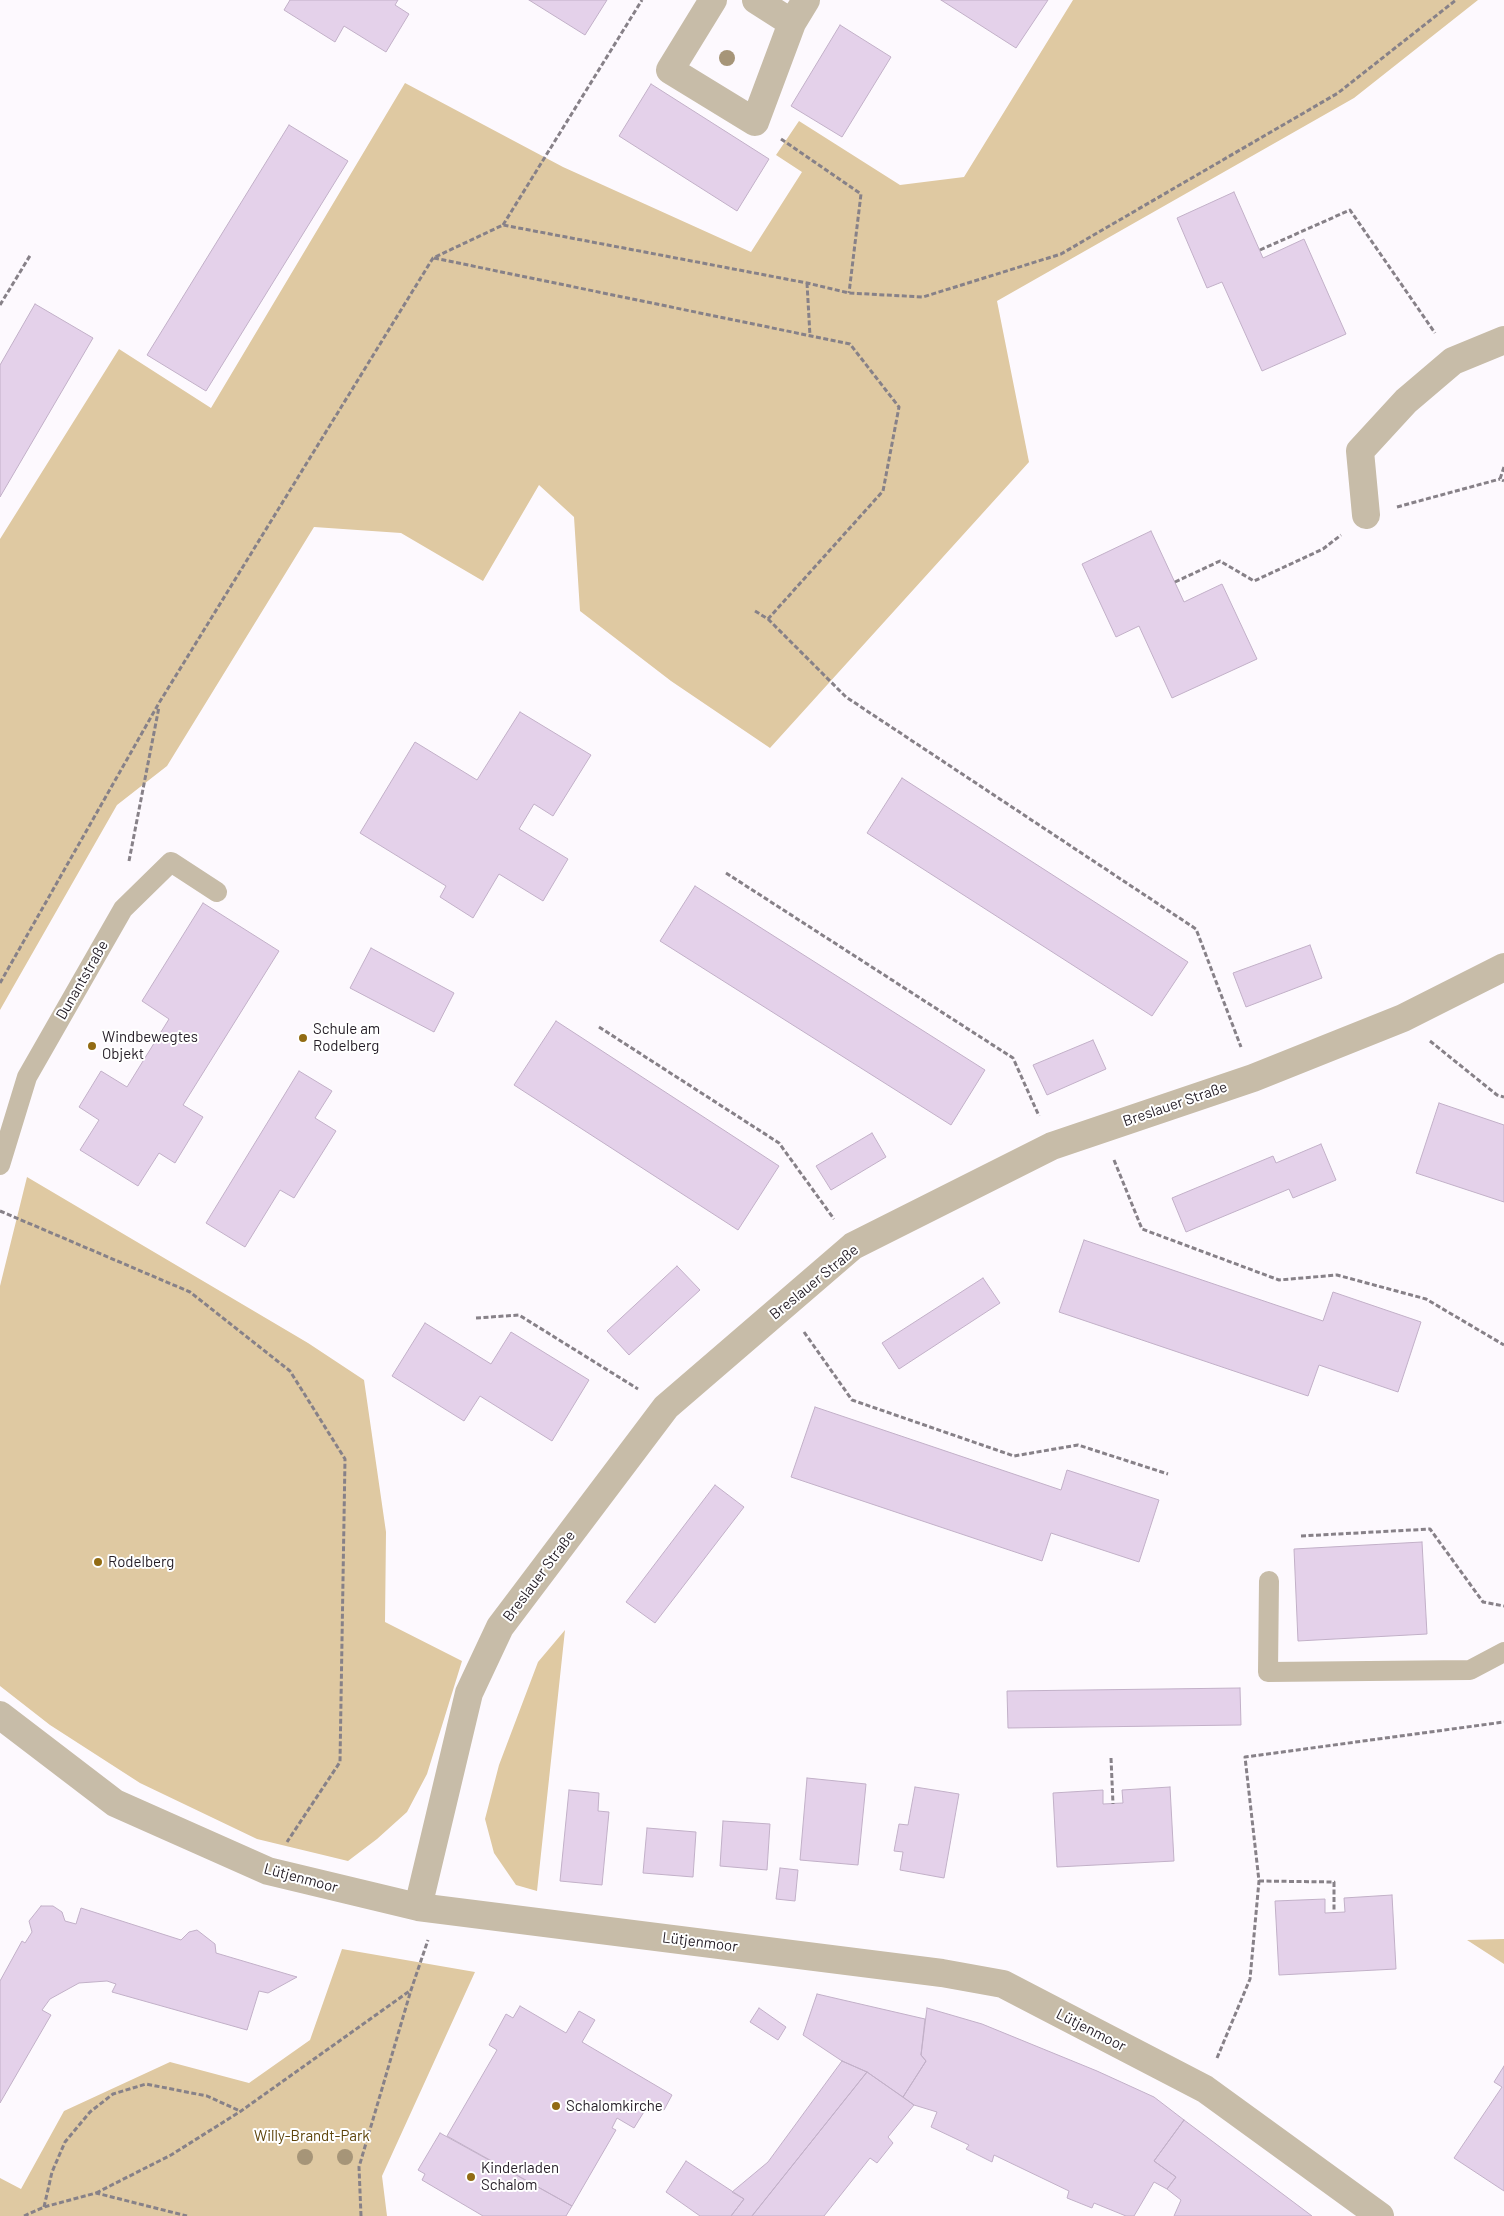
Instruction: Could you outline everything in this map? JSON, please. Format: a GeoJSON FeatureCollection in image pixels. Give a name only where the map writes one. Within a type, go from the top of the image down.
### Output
{"type":"FeatureCollection","features":[{"type":"Feature","properties":{"kind":"street"},"geometry":{"type":"LineString","coordinates":[[713,0],[670,70],[755,122],[799,11],[756,0]]}},
{"type":"Feature","properties":{"kind":"street"},"geometry":{"type":"LineString","coordinates":[[1366,515],[1360,451],[1406,401],[1453,361],[1504,340]]}},
{"type":"Feature","properties":{"kind":"street","name":"Breslauer Straße"},"geometry":{"type":"LineString","coordinates":[[418,1907],[469,1693],[500,1627],[666,1407],[853,1246],[1052,1146],[1253,1078],[1403,1018],[1504,967]]}},
{"type":"Feature","properties":{"kind":"street","name":"Lütjenmoor"},"geometry":{"type":"LineString","coordinates":[[0,1715],[115,1803],[268,1871],[418,1907],[942,1973],[1003,1984],[1205,2089],[1380,2216]]}},
{"type":"Feature","properties":{"kind":"lane","name":"Dunantstraße"},"geometry":{"type":"LineString","coordinates":[[0,1165],[27,1077],[123,908],[171,862],[217,892]]}},
{"type":"Feature","properties":{"kind":"lane"},"geometry":{"type":"LineString","coordinates":[[1269,1581],[1268,1672],[1470,1670],[1504,1652]]}},
{"type":"Feature","properties":{"kind":"path"},"geometry":{"type":"LineString","coordinates":[[0,983],[159,703],[433,258],[503,225],[642,0]]}},
{"type":"Feature","properties":{"kind":"path"},"geometry":{"type":"LineString","coordinates":[[503,225],[807,283],[848,293],[923,297],[1061,254],[1338,93],[1456,0]]}},
{"type":"Feature","properties":{"kind":"path"},"geometry":{"type":"LineString","coordinates":[[755,122],[861,194],[848,293]]}},
{"type":"Feature","properties":{"kind":"path"},"geometry":{"type":"LineString","coordinates":[[1260,250],[1350,210],[1453,361]]}},
{"type":"Feature","properties":{"kind":"path"},"geometry":{"type":"LineString","coordinates":[[0,305],[31,254]]}},
{"type":"Feature","properties":{"kind":"path"},"geometry":{"type":"LineString","coordinates":[[433,258],[850,344],[899,407],[883,491],[768,619]]}},
{"type":"Feature","properties":{"kind":"path"},"geometry":{"type":"LineString","coordinates":[[807,283],[810,336]]}},
{"type":"Feature","properties":{"kind":"path"},"geometry":{"type":"LineString","coordinates":[[1500,479],[1504,467]]}},
{"type":"Feature","properties":{"kind":"path"},"geometry":{"type":"LineString","coordinates":[[1175,582],[1220,560],[1254,582],[1323,550],[1366,515],[1500,479],[1504,481]]}},
{"type":"Feature","properties":{"kind":"path"},"geometry":{"type":"LineString","coordinates":[[756,611],[768,619],[846,697],[1196,929],[1253,1078]]}},
{"type":"Feature","properties":{"kind":"path"},"geometry":{"type":"LineString","coordinates":[[123,908],[124,888],[159,703]]}},
{"type":"Feature","properties":{"kind":"path"},"geometry":{"type":"LineString","coordinates":[[726,874],[1014,1058],[1052,1146]]}},
{"type":"Feature","properties":{"kind":"path"},"geometry":{"type":"LineString","coordinates":[[1403,1018],[1497,1095],[1504,1097]]}},
{"type":"Feature","properties":{"kind":"path"},"geometry":{"type":"LineString","coordinates":[[600,1028],[779,1142],[853,1246]]}},
{"type":"Feature","properties":{"kind":"path"},"geometry":{"type":"LineString","coordinates":[[1101,1129],[1142,1229],[1279,1280],[1337,1275],[1426,1300],[1504,1345]]}},
{"type":"Feature","properties":{"kind":"path"},"geometry":{"type":"LineString","coordinates":[[0,1212],[190,1292],[290,1372],[345,1460],[340,1762],[268,1871]]}},
{"type":"Feature","properties":{"kind":"path"},"geometry":{"type":"LineString","coordinates":[[785,1304],[852,1400],[1014,1456],[1078,1446],[1168,1474]]}},
{"type":"Feature","properties":{"kind":"path"},"geometry":{"type":"LineString","coordinates":[[476,1318],[518,1315],[666,1407]]}},
{"type":"Feature","properties":{"kind":"path"},"geometry":{"type":"LineString","coordinates":[[1301,1536],[1430,1529],[1483,1602],[1504,1606]]}},
{"type":"Feature","properties":{"kind":"path"},"geometry":{"type":"LineString","coordinates":[[1205,2089],[1250,1978],[1259,1881],[1245,1757],[1504,1722]]}},
{"type":"Feature","properties":{"kind":"path"},"geometry":{"type":"LineString","coordinates":[[1111,1758],[1113,1804]]}},
{"type":"Feature","properties":{"kind":"path"},"geometry":{"type":"LineString","coordinates":[[1259,1881],[1334,1882],[1334,1912]]}},
{"type":"Feature","properties":{"kind":"path"},"geometry":{"type":"LineString","coordinates":[[360,2216],[359,2167],[411,1990],[429,1937]]}},
{"type":"Feature","properties":{"kind":"path"},"geometry":{"type":"LineString","coordinates":[[24,2216],[44,2207],[96,2194],[171,2155],[241,2111],[411,1990]]}},
{"type":"Feature","properties":{"kind":"path"},"geometry":{"type":"LineString","coordinates":[[44,2207],[52,2172],[65,2142],[90,2112],[113,2094],[146,2084],[207,2096],[241,2111]]}},
{"type":"Feature","properties":{"kind":"path"},"geometry":{"type":"LineString","coordinates":[[96,2194],[187,2216]]}},
{"type":"Feature","properties":{"kind":"green space"},"geometry":{"type":"Polygon","coordinates":[[[1073,0],[1478,0],[1354,98],[997,301],[1029,462],[770,748],[671,681],[580,611],[574,517],[539,485],[483,581],[401,533],[314,527],[167,766],[117,805],[0,1010],[0,539],[119,349],[211,408],[405,83],[563,167],[751,252],[802,172],[776,155],[799,121],[900,185],[964,177],[1073,0]]]}},
{"type":"Feature","properties":{"kind":"green space"},"geometry":{"type":"Polygon","coordinates":[[[27,1177],[308,1343],[364,1380],[386,1532],[385,1622],[462,1661],[427,1774],[407,1812],[377,1839],[348,1861],[257,1839],[140,1783],[50,1725],[0,1686],[0,1286],[27,1177]]]}},
{"type":"Feature","properties":{"kind":"green space"},"geometry":{"type":"Polygon","coordinates":[[[565,1630],[537,1891],[516,1885],[494,1853],[485,1819],[499,1765],[538,1662],[565,1630]]]}},
{"type":"Feature","properties":{"kind":"green space"},"geometry":{"type":"Polygon","coordinates":[[[1504,1939],[1504,1964],[1467,1940],[1504,1939]]]}},
{"type":"Feature","properties":{"kind":"green space","name":"Willy-Brandt-Park"},"geometry":{"type":"Polygon","coordinates":[[[342,1949],[475,1972],[382,2176],[387,2216],[0,2216],[0,2178],[21,2189],[64,2111],[170,2062],[249,2083],[310,2040],[342,1949]]]}},
{"type":"Feature","properties":{"kind":"building"},"geometry":{"type":"Polygon","coordinates":[[[290,0],[398,0],[395,5],[409,14],[386,52],[344,26],[335,42],[284,10],[290,0]]]}},
{"type":"Feature","properties":{"kind":"building"},"geometry":{"type":"Polygon","coordinates":[[[529,0],[607,0],[585,35],[529,0]]]}},
{"type":"Feature","properties":{"kind":"building"},"geometry":{"type":"Polygon","coordinates":[[[941,0],[1048,0],[1016,48],[941,0]]]}},
{"type":"Feature","properties":{"kind":"building"},"geometry":{"type":"Polygon","coordinates":[[[840,25],[891,57],[842,137],[791,106],[840,25]]]}},
{"type":"Feature","properties":{"kind":"building"},"geometry":{"type":"Polygon","coordinates":[[[651,84],[769,159],[737,211],[619,136],[651,84]]]}},
{"type":"Feature","properties":{"kind":"building"},"geometry":{"type":"Polygon","coordinates":[[[289,125],[348,161],[206,391],[147,355],[289,125]]]}},
{"type":"Feature","properties":{"kind":"building"},"geometry":{"type":"Polygon","coordinates":[[[1234,192],[1263,258],[1304,239],[1346,334],[1262,371],[1222,282],[1207,288],[1177,218],[1234,192]]]}},
{"type":"Feature","properties":{"kind":"building"},"geometry":{"type":"Polygon","coordinates":[[[35,304],[93,338],[0,497],[0,365],[35,304]]]}},
{"type":"Feature","properties":{"kind":"building"},"geometry":{"type":"Polygon","coordinates":[[[1151,531],[1184,602],[1222,584],[1257,659],[1172,698],[1139,626],[1116,637],[1082,564],[1151,531]]]}},
{"type":"Feature","properties":{"kind":"building"},"geometry":{"type":"Polygon","coordinates":[[[520,712],[591,755],[553,816],[534,804],[519,829],[568,859],[543,901],[499,874],[473,918],[440,897],[446,886],[360,833],[415,742],[477,780],[520,712]]]}},
{"type":"Feature","properties":{"kind":"building"},"geometry":{"type":"Polygon","coordinates":[[[902,778],[1188,962],[1152,1016],[867,833],[902,778]]]}},
{"type":"Feature","properties":{"kind":"building"},"geometry":{"type":"Polygon","coordinates":[[[695,886],[985,1070],[951,1125],[660,941],[695,886]]]}},
{"type":"Feature","properties":{"kind":"building"},"geometry":{"type":"Polygon","coordinates":[[[203,903],[279,951],[183,1105],[203,1117],[175,1163],[159,1153],[138,1186],[80,1150],[99,1120],[79,1107],[101,1071],[127,1087],[169,1019],[142,1001],[203,903]]]}},
{"type":"Feature","properties":{"kind":"building"},"geometry":{"type":"Polygon","coordinates":[[[1310,945],[1322,978],[1246,1007],[1233,973],[1310,945]]]}},
{"type":"Feature","properties":{"kind":"building"},"geometry":{"type":"Polygon","coordinates":[[[371,948],[454,993],[434,1032],[350,988],[371,948]]]}},
{"type":"Feature","properties":{"kind":"building"},"geometry":{"type":"Polygon","coordinates":[[[556,1021],[779,1166],[738,1230],[514,1085],[556,1021]]]}},
{"type":"Feature","properties":{"kind":"building"},"geometry":{"type":"Polygon","coordinates":[[[1093,1040],[1106,1069],[1047,1095],[1033,1065],[1093,1040]]]}},
{"type":"Feature","properties":{"kind":"building"},"geometry":{"type":"Polygon","coordinates":[[[299,1071],[332,1091],[315,1118],[336,1131],[294,1198],[280,1190],[245,1247],[206,1223],[299,1071]]]}},
{"type":"Feature","properties":{"kind":"building"},"geometry":{"type":"Polygon","coordinates":[[[1439,1103],[1504,1125],[1504,1202],[1416,1173],[1439,1103]]]}},
{"type":"Feature","properties":{"kind":"building"},"geometry":{"type":"Polygon","coordinates":[[[872,1133],[886,1157],[831,1190],[816,1166],[872,1133]]]}},
{"type":"Feature","properties":{"kind":"building"},"geometry":{"type":"Polygon","coordinates":[[[1321,1144],[1336,1180],[1293,1198],[1289,1189],[1186,1232],[1172,1198],[1273,1156],[1276,1163],[1321,1144]]]}},
{"type":"Feature","properties":{"kind":"building"},"geometry":{"type":"Polygon","coordinates":[[[1084,1240],[1323,1321],[1333,1292],[1421,1322],[1398,1392],[1319,1365],[1308,1396],[1059,1312],[1084,1240]]]}},
{"type":"Feature","properties":{"kind":"building"},"geometry":{"type":"Polygon","coordinates":[[[677,1266],[700,1290],[629,1355],[607,1331],[677,1266]]]}},
{"type":"Feature","properties":{"kind":"building"},"geometry":{"type":"Polygon","coordinates":[[[983,1278],[1000,1303],[899,1369],[882,1343],[983,1278]]]}},
{"type":"Feature","properties":{"kind":"building"},"geometry":{"type":"Polygon","coordinates":[[[425,1323],[491,1364],[511,1332],[589,1380],[552,1441],[480,1396],[464,1421],[392,1376],[425,1323]]]}},
{"type":"Feature","properties":{"kind":"building"},"geometry":{"type":"Polygon","coordinates":[[[815,1407],[1061,1490],[1067,1470],[1159,1500],[1139,1562],[1051,1533],[1042,1561],[791,1477],[815,1407]]]}},
{"type":"Feature","properties":{"kind":"building"},"geometry":{"type":"Polygon","coordinates":[[[715,1485],[744,1507],[655,1623],[626,1602],[715,1485]]]}},
{"type":"Feature","properties":{"kind":"building"},"geometry":{"type":"Polygon","coordinates":[[[1422,1542],[1427,1634],[1298,1641],[1294,1549],[1422,1542]]]}},
{"type":"Feature","properties":{"kind":"building"},"geometry":{"type":"Polygon","coordinates":[[[1240,1688],[1241,1725],[1008,1728],[1007,1691],[1240,1688]]]}},
{"type":"Feature","properties":{"kind":"building"},"geometry":{"type":"Polygon","coordinates":[[[807,1778],[866,1784],[858,1865],[800,1860],[807,1778]]]}},
{"type":"Feature","properties":{"kind":"building"},"geometry":{"type":"Polygon","coordinates":[[[915,1787],[959,1794],[944,1878],[900,1870],[903,1852],[894,1851],[899,1824],[908,1825],[915,1787]]]}},
{"type":"Feature","properties":{"kind":"building"},"geometry":{"type":"Polygon","coordinates":[[[1170,1787],[1174,1861],[1057,1867],[1053,1793],[1103,1790],[1103,1804],[1123,1803],[1122,1790],[1170,1787]]]}},
{"type":"Feature","properties":{"kind":"building"},"geometry":{"type":"Polygon","coordinates":[[[569,1790],[599,1793],[598,1811],[609,1812],[602,1885],[560,1881],[569,1790]]]}},
{"type":"Feature","properties":{"kind":"building"},"geometry":{"type":"Polygon","coordinates":[[[723,1821],[770,1824],[767,1870],[720,1866],[723,1821]]]}},
{"type":"Feature","properties":{"kind":"building"},"geometry":{"type":"Polygon","coordinates":[[[647,1828],[696,1832],[693,1877],[643,1873],[647,1828]]]}},
{"type":"Feature","properties":{"kind":"building"},"geometry":{"type":"Polygon","coordinates":[[[780,1868],[798,1870],[795,1901],[776,1899],[780,1868]]]}},
{"type":"Feature","properties":{"kind":"building"},"geometry":{"type":"Polygon","coordinates":[[[1392,1895],[1396,1969],[1279,1975],[1275,1901],[1325,1899],[1325,1913],[1345,1912],[1344,1898],[1392,1895]]]}},
{"type":"Feature","properties":{"kind":"building"},"geometry":{"type":"Polygon","coordinates":[[[41,1906],[53,1906],[62,1912],[65,1921],[76,1924],[81,1908],[181,1940],[189,1932],[197,1930],[215,1944],[216,1953],[297,1977],[268,1993],[259,1991],[247,2030],[112,1992],[116,1984],[107,1981],[79,1983],[50,1999],[42,2010],[51,2015],[0,2103],[0,1981],[22,1941],[25,1943],[32,1932],[29,1921],[41,1906]]]}},
{"type":"Feature","properties":{"kind":"building"},"geometry":{"type":"Polygon","coordinates":[[[817,1994],[925,2019],[921,2055],[926,2061],[903,2097],[867,2072],[842,2061],[803,2035],[817,1994]]]}},
{"type":"Feature","properties":{"kind":"building","name":"Schalomkirche"},"geometry":{"type":"Polygon","coordinates":[[[520,2006],[566,2033],[579,2011],[595,2020],[582,2042],[672,2095],[664,2110],[650,2102],[634,2128],[617,2118],[612,2128],[616,2130],[572,2206],[447,2136],[497,2050],[489,2045],[506,2014],[513,2018],[520,2006]]]}},
{"type":"Feature","properties":{"kind":"building"},"geometry":{"type":"Polygon","coordinates":[[[759,2008],[786,2027],[778,2040],[750,2022],[759,2008]]]}},
{"type":"Feature","properties":{"kind":"building"},"geometry":{"type":"Polygon","coordinates":[[[927,2008],[982,2024],[1097,2071],[1154,2097],[1184,2120],[1154,2161],[1176,2177],[1167,2189],[1154,2182],[1134,2216],[1126,2216],[1094,2203],[1092,2208],[1067,2198],[1069,2191],[994,2155],[992,2162],[966,2149],[969,2145],[931,2127],[937,2112],[914,2105],[903,2097],[926,2061],[921,2055],[927,2008]]]}},
{"type":"Feature","properties":{"kind":"building"},"geometry":{"type":"Polygon","coordinates":[[[842,2061],[867,2072],[752,2216],[731,2216],[744,2199],[732,2192],[768,2162],[842,2061]]]}},
{"type":"Feature","properties":{"kind":"building"},"geometry":{"type":"Polygon","coordinates":[[[1504,2066],[1504,2191],[1454,2158],[1502,2087],[1494,2082],[1504,2066]]]}},
{"type":"Feature","properties":{"kind":"building"},"geometry":{"type":"Polygon","coordinates":[[[867,2072],[914,2105],[888,2137],[893,2143],[877,2163],[870,2158],[824,2216],[752,2216],[867,2072]]]}},
{"type":"Feature","properties":{"kind":"building"},"geometry":{"type":"Polygon","coordinates":[[[1184,2120],[1312,2216],[1174,2216],[1181,2200],[1167,2189],[1176,2177],[1154,2161],[1184,2120]]]}},
{"type":"Feature","properties":{"kind":"building","name":"Kinderladen Schalom"},"geometry":{"type":"Polygon","coordinates":[[[440,2133],[572,2206],[566,2216],[483,2216],[422,2180],[425,2174],[418,2170],[440,2133]]]}},
{"type":"Feature","properties":{"kind":"building"},"geometry":{"type":"Polygon","coordinates":[[[686,2161],[744,2199],[731,2216],[700,2216],[666,2192],[686,2161]]]}},
{"type":"Feature","properties":{"kind":"place","name":"Schule am Rodelberg"},"geometry":{"type":"Point","coordinates":[303,1038]}},
{"type":"Feature","properties":{"kind":"place","name":"Windbewegtes Objekt"},"geometry":{"type":"Point","coordinates":[92,1046]}},
{"type":"Feature","properties":{"kind":"place","name":"Rodelberg"},"geometry":{"type":"Point","coordinates":[98,1562]}},
{"type":"Feature","properties":{"kind":"place","name":"Schalomkirche"},"geometry":{"type":"Point","coordinates":[556,2106]}},
{"type":"Feature","properties":{"kind":"place","name":"Kinderladen Schalom"},"geometry":{"type":"Point","coordinates":[471,2177]}}]}
